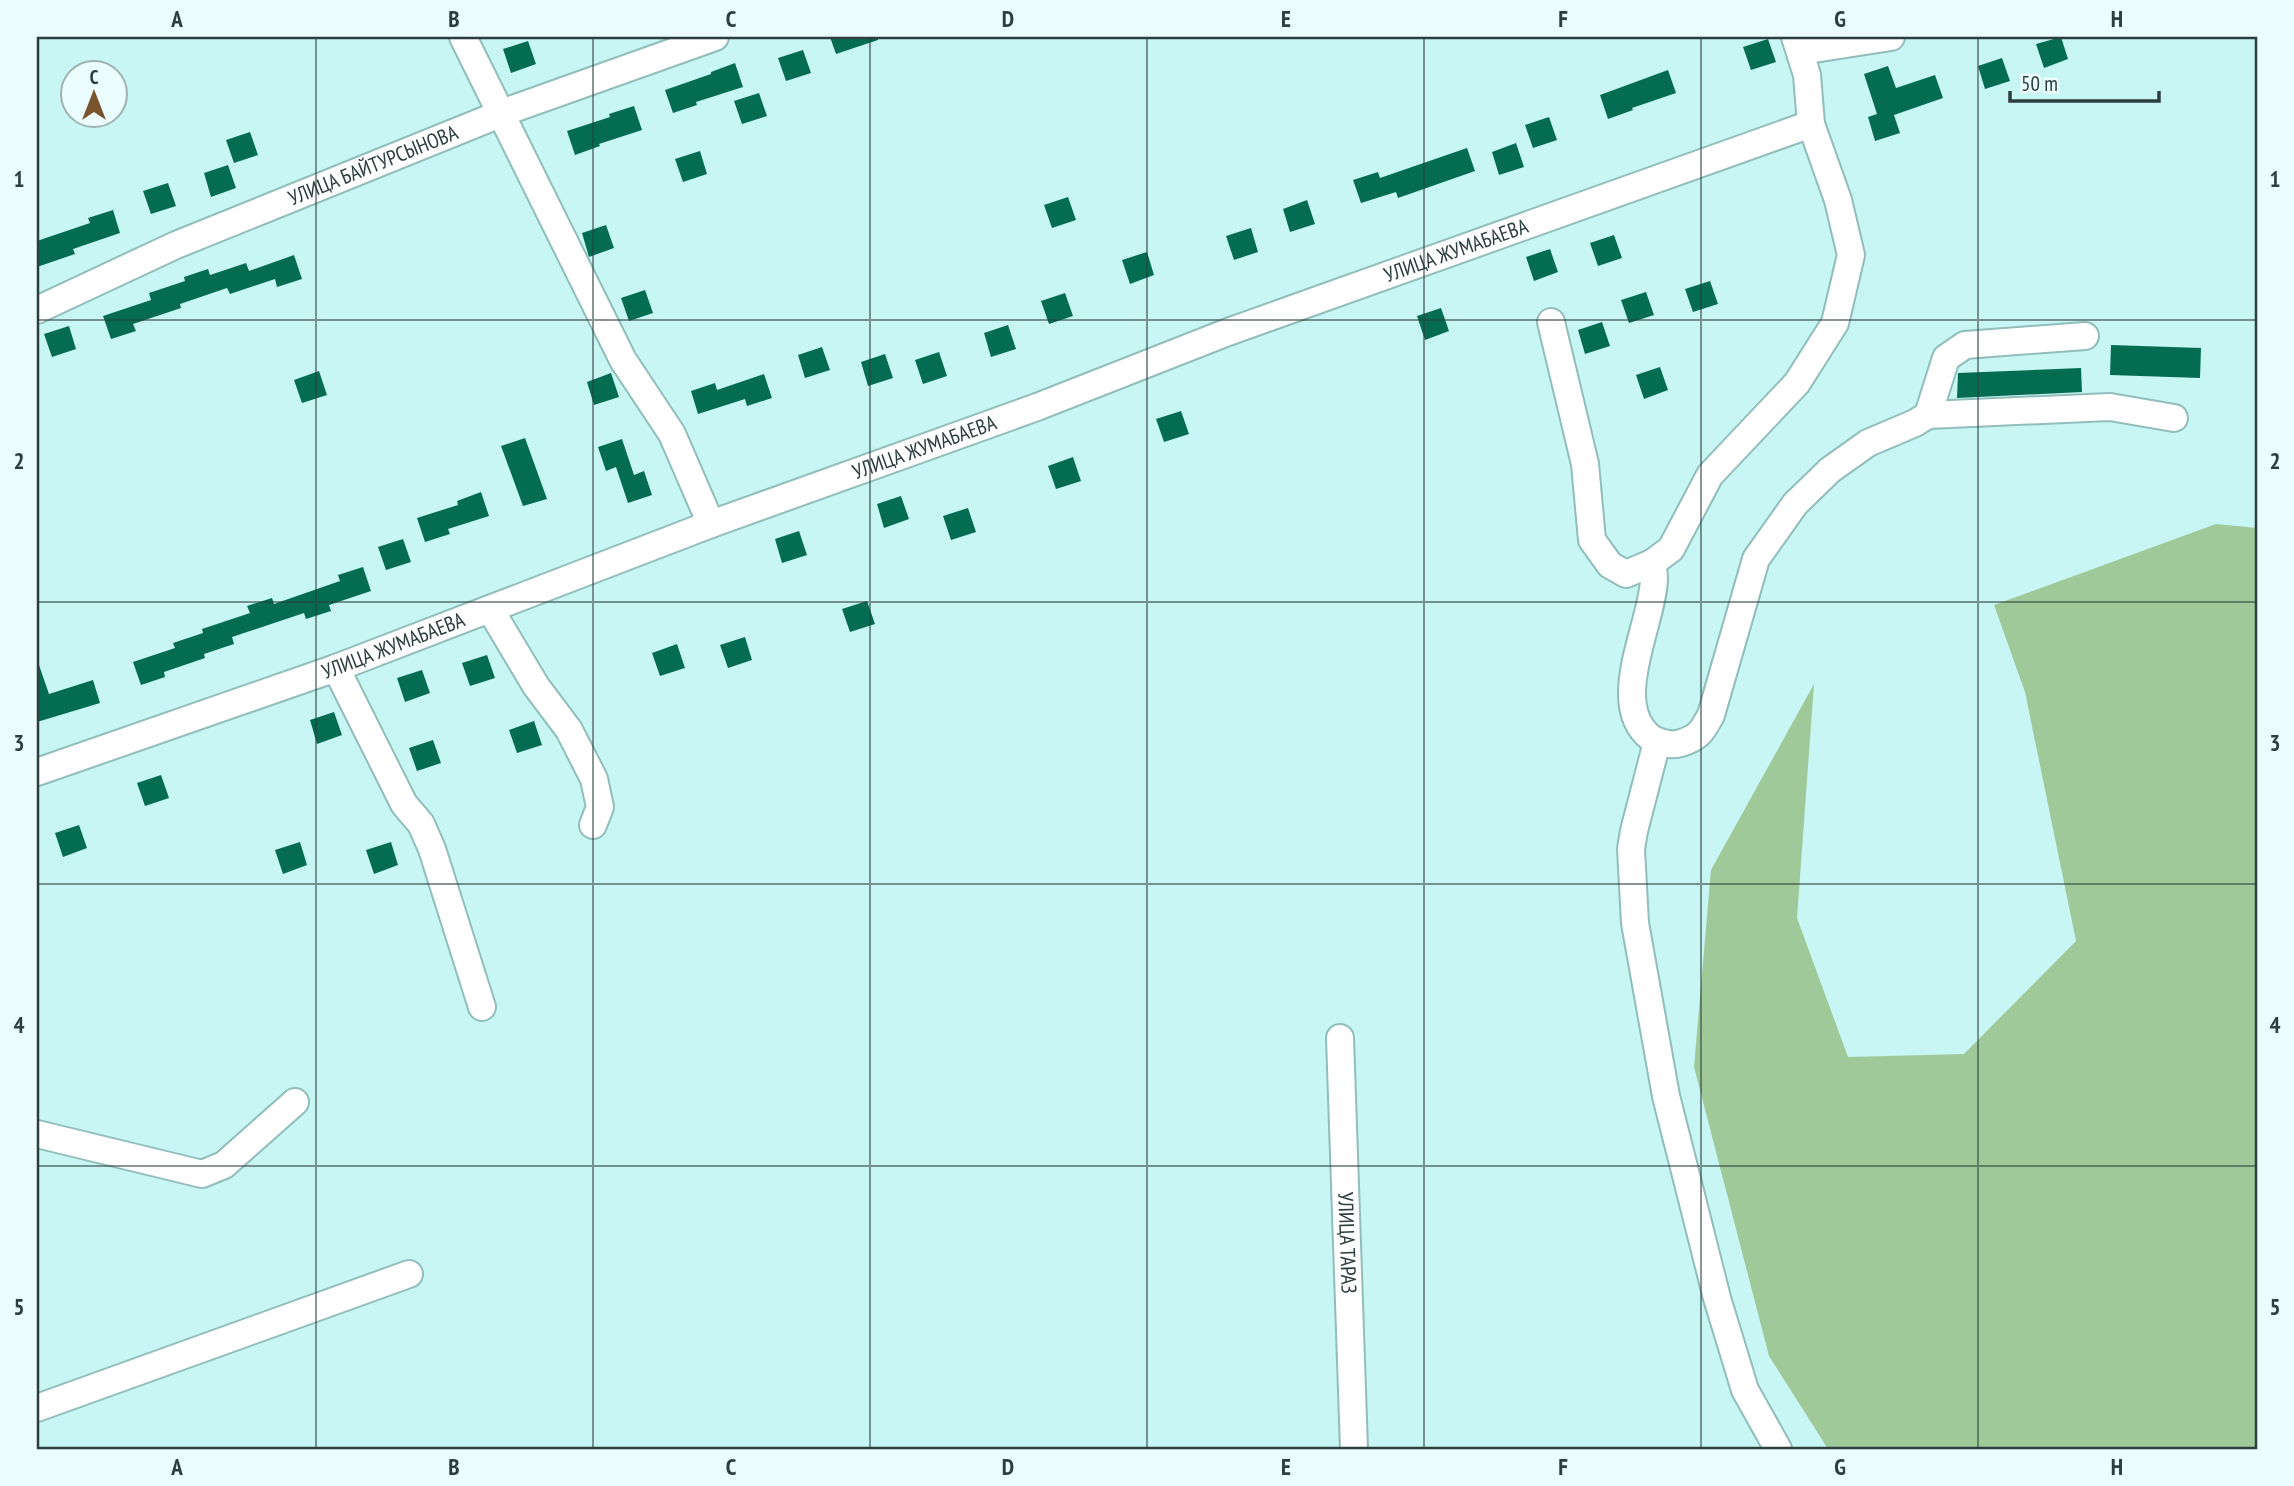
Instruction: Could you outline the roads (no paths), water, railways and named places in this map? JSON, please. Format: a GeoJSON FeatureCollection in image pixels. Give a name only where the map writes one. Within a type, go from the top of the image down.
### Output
{"type":"FeatureCollection","features":[{"type":"Feature","properties":{"kind":"street"},"geometry":{"type":"LineString","coordinates":[[463,37],[623,360],[671,434],[711,524]]}},
{"type":"Feature","properties":{"kind":"street","name":"УЛИЦА БАЙТУРСЫНОВА"},"geometry":{"type":"LineString","coordinates":[[37,310],[176,245],[502,113],[715,37]]}},
{"type":"Feature","properties":{"kind":"street"},"geometry":{"type":"LineString","coordinates":[[1550,322],[1586,464],[1592,540],[1610,565],[1626,574],[1652,563],[1671,549],[1710,475],[1797,383],[1835,323],[1851,255],[1838,200],[1811,124],[1807,75],[1798,44],[1891,37]]}},
{"type":"Feature","properties":{"kind":"street","name":"УЛИЦА ЖУМАБАЕВА"},"geometry":{"type":"LineString","coordinates":[[37,772],[336,668],[711,524],[1037,407],[1228,332],[1811,124]]}},
{"type":"Feature","properties":{"kind":"street"},"geometry":{"type":"LineString","coordinates":[[1928,415],[1946,358],[1965,345],[2085,336]]}},
{"type":"Feature","properties":{"kind":"street"},"geometry":{"type":"LineString","coordinates":[[1652,563],[1654,580],[1631,681],[1639,729],[1657,742],[1678,744],[1700,735],[1712,715],[1756,559],[1795,505],[1830,470],[1868,443],[1928,415],[2109,407],[2174,418]]}},
{"type":"Feature","properties":{"kind":"street"},"geometry":{"type":"LineString","coordinates":[[490,609],[536,686],[569,730],[594,779],[600,807],[593,825]]}},
{"type":"Feature","properties":{"kind":"street"},"geometry":{"type":"LineString","coordinates":[[336,668],[404,804],[421,824],[432,849],[482,1007]]}},
{"type":"Feature","properties":{"kind":"street"},"geometry":{"type":"LineString","coordinates":[[1657,742],[1631,849],[1635,923],[1666,1096],[1717,1298],[1745,1390],[1778,1449]]}},
{"type":"Feature","properties":{"kind":"street","name":"УЛИЦА ТАРАЗ"},"geometry":{"type":"LineString","coordinates":[[1340,1038],[1354,1449]]}},
{"type":"Feature","properties":{"kind":"street"},"geometry":{"type":"LineString","coordinates":[[37,1134],[202,1174],[224,1165],[295,1102]]}},
{"type":"Feature","properties":{"kind":"street"},"geometry":{"type":"LineString","coordinates":[[37,1408],[409,1274]]}}]}
